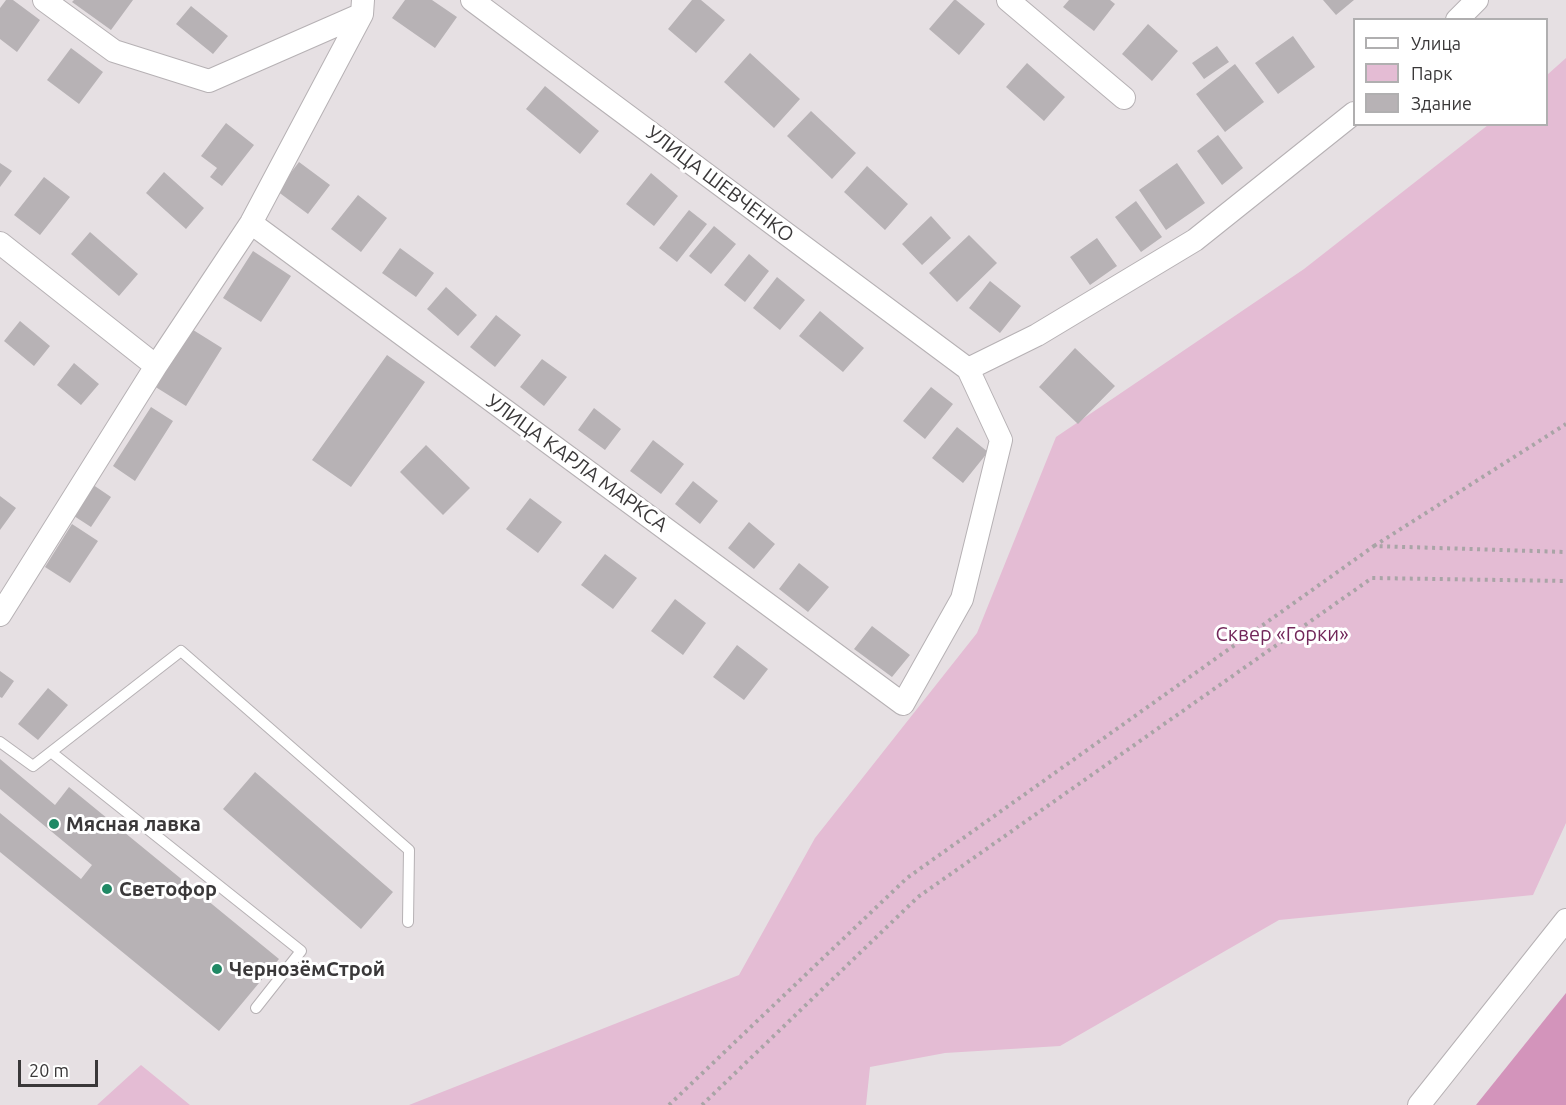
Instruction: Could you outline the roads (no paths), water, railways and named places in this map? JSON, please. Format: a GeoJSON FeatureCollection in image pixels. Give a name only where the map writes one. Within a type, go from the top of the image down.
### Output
{"type":"FeatureCollection","features":[{"type":"Feature","properties":{"kind":"street"},"geometry":{"type":"LineString","coordinates":[[45,0],[114,51],[209,81],[363,7]]}},
{"type":"Feature","properties":{"kind":"street","name":"УЛИЦА ШЕВЧЕНКО"},"geometry":{"type":"LineString","coordinates":[[472,0],[968,369]]}},
{"type":"Feature","properties":{"kind":"street"},"geometry":{"type":"LineString","coordinates":[[1008,0],[1124,98]]}},
{"type":"Feature","properties":{"kind":"street"},"geometry":{"type":"LineString","coordinates":[[1459,18],[1477,0]]}},
{"type":"Feature","properties":{"kind":"street"},"geometry":{"type":"LineString","coordinates":[[0,615],[156,366],[251,223],[363,7]]}},
{"type":"Feature","properties":{"kind":"street"},"geometry":{"type":"LineString","coordinates":[[968,369],[1036,335],[1195,240],[1353,114]]}},
{"type":"Feature","properties":{"kind":"street","name":"УЛИЦА КАРЛА МАРКСА"},"geometry":{"type":"LineString","coordinates":[[251,223],[903,704],[962,599],[1001,440],[968,369]]}},
{"type":"Feature","properties":{"kind":"street"},"geometry":{"type":"LineString","coordinates":[[0,243],[156,366]]}},
{"type":"Feature","properties":{"kind":"street"},"geometry":{"type":"LineString","coordinates":[[1419,1105],[1566,920]]}},
{"type":"Feature","properties":{"kind":"lane"},"geometry":{"type":"LineString","coordinates":[[0,742],[33,766],[181,651],[409,850],[408,922]]}},
{"type":"Feature","properties":{"kind":"lane"},"geometry":{"type":"LineString","coordinates":[[51,752],[301,951],[256,1008]]}},
{"type":"Feature","properties":{"kind":"place","name":"Мясная лавка"},"geometry":{"type":"Point","coordinates":[54,824]}},
{"type":"Feature","properties":{"kind":"place","name":"Светофор"},"geometry":{"type":"Point","coordinates":[107,889]}},
{"type":"Feature","properties":{"kind":"place","name":"ЧернозёмСтрой"},"geometry":{"type":"Point","coordinates":[217,969]}},
{"type":"Feature","properties":{"kind":"park label","name":"Сквер «Горки»"},"geometry":{"type":"Point","coordinates":[1282,634]}}]}
